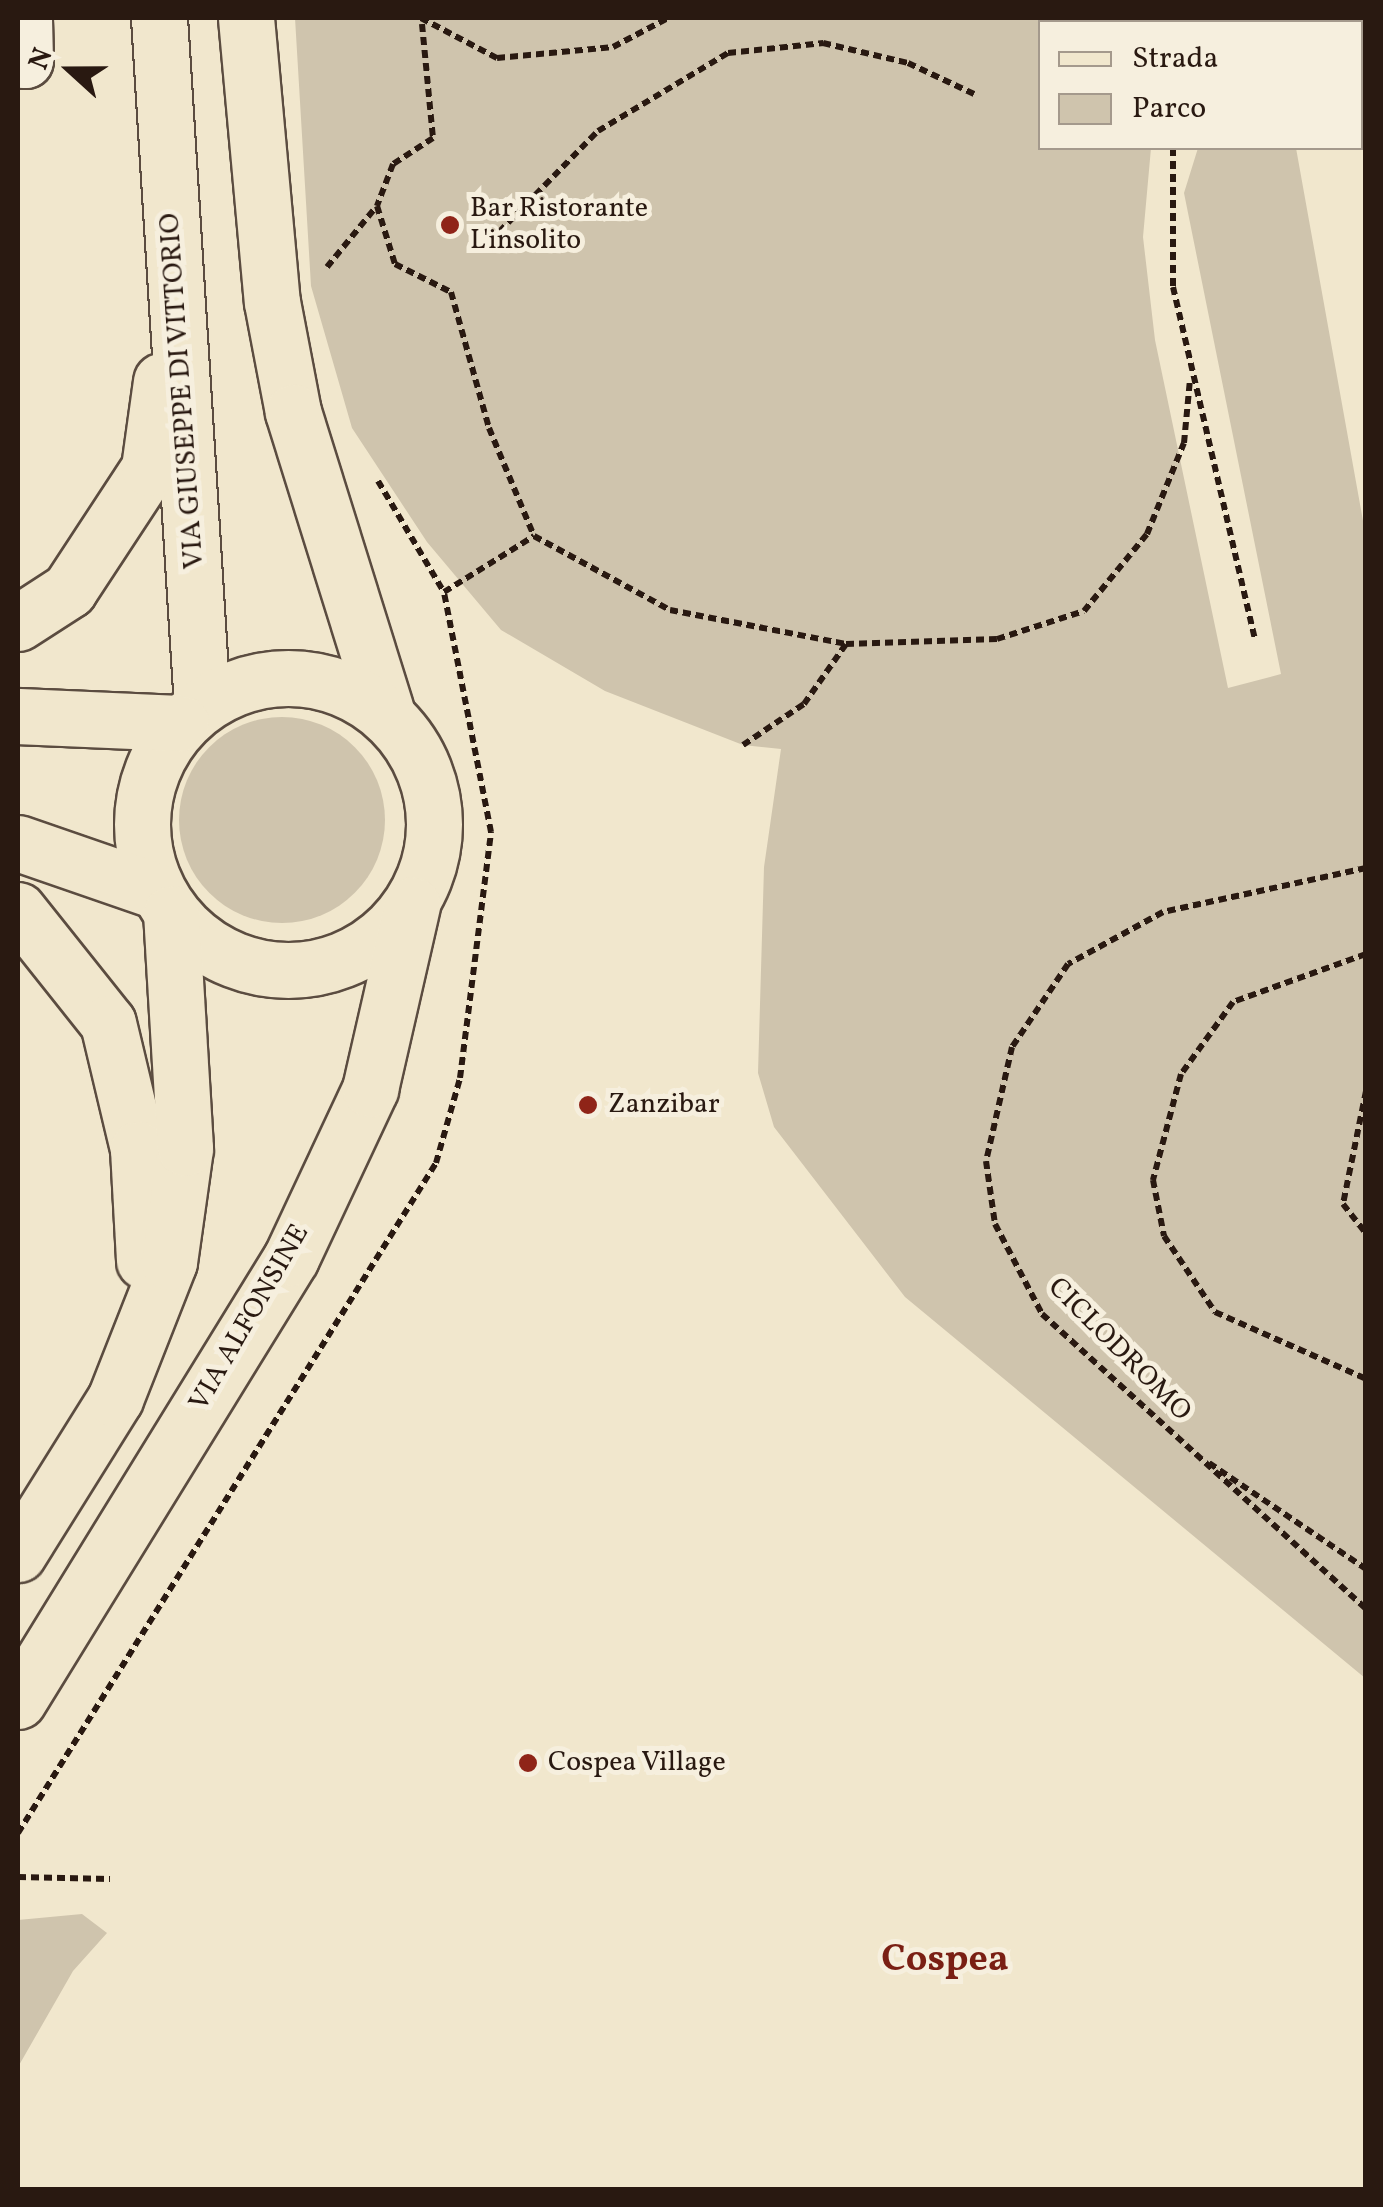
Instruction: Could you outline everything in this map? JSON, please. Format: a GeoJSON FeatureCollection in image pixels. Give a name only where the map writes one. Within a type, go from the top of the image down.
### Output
{"type":"FeatureCollection","features":[{"type":"Feature","properties":{"kind":"main road","name":"VIA GIUSEPPE DI VITTORIO"},"geometry":{"type":"LineString","coordinates":[[159,18],[191,714]]}},
{"type":"Feature","properties":{"kind":"main road"},"geometry":{"type":"LineString","coordinates":[[18,843],[164,902],[204,945],[246,966],[293,972],[380,939],[412,904],[434,849],[435,811],[427,774],[387,714],[293,412],[272,302],[246,18]]}},
{"type":"Feature","properties":{"kind":"main road"},"geometry":{"type":"LineString","coordinates":[[18,623],[69,590],[148,468],[172,304]]}},
{"type":"Feature","properties":{"kind":"main road"},"geometry":{"type":"LineString","coordinates":[[18,1554],[115,1399],[168,1262],[185,1148],[164,902],[145,857],[146,786],[191,714],[236,686],[302,678],[354,692],[387,714]]}},
{"type":"Feature","properties":{"kind":"main road"},"geometry":{"type":"LineString","coordinates":[[18,716],[191,714]]}},
{"type":"Feature","properties":{"kind":"main road","name":"VIA ALFONSINE"},"geometry":{"type":"LineString","coordinates":[[18,1701],[290,1258],[370,1089],[412,904]]}},
{"type":"Feature","properties":{"kind":"main road"},"geometry":{"type":"LineString","coordinates":[[18,910],[108,1023],[138,1149],[144,1258],[115,1399]]}},
{"type":"Feature","properties":{"kind":"path"},"geometry":{"type":"LineString","coordinates":[[421,21],[497,58],[613,47],[668,18]]}},
{"type":"Feature","properties":{"kind":"path"},"geometry":{"type":"LineString","coordinates":[[322,274],[377,206],[393,164],[432,138],[421,21]]}},
{"type":"Feature","properties":{"kind":"path"},"geometry":{"type":"LineString","coordinates":[[500,232],[598,132],[728,53],[824,43],[908,63],[974,94]]}},
{"type":"Feature","properties":{"kind":"path"},"geometry":{"type":"LineString","coordinates":[[1173,150],[1173,287],[1190,379],[1255,639]]}},
{"type":"Feature","properties":{"kind":"path"},"geometry":{"type":"LineString","coordinates":[[377,206],[395,264],[451,292],[488,428],[534,536],[670,610],[846,644],[997,638],[1084,612],[1148,534],[1184,443],[1190,379]]}},
{"type":"Feature","properties":{"kind":"path"},"geometry":{"type":"LineString","coordinates":[[368,461],[444,592],[534,536]]}},
{"type":"Feature","properties":{"kind":"path"},"geometry":{"type":"LineString","coordinates":[[742,746],[804,704],[846,644]]}},
{"type":"Feature","properties":{"kind":"path","name":"CICLODROMO"},"geometry":{"type":"LineString","coordinates":[[1366,868],[1164,912],[1116,934],[1068,964],[1036,1008],[994,1101],[986,1161],[1012,1269],[1042,1314],[1366,1609]]}},
{"type":"Feature","properties":{"kind":"path"},"geometry":{"type":"LineString","coordinates":[[1366,954],[1233,1002],[1181,1074],[1153,1180],[1164,1236],[1215,1312],[1366,1379]]}},
{"type":"Feature","properties":{"kind":"path"},"geometry":{"type":"LineString","coordinates":[[1366,1091],[1344,1204],[1366,1233]]}},
{"type":"Feature","properties":{"kind":"path"},"geometry":{"type":"LineString","coordinates":[[1186,1448],[1366,1569]]}},
{"type":"Feature","properties":{"kind":"path"},"geometry":{"type":"LineString","coordinates":[[18,1834],[82,1730]]}},
{"type":"Feature","properties":{"kind":"path"},"geometry":{"type":"LineString","coordinates":[[18,1877],[110,1879]]}},
{"type":"Feature","properties":{"kind":"green space"},"geometry":{"type":"Polygon","coordinates":[[[295,18],[1179,18],[1038,20],[1038,150],[1151,150],[1143,237],[1155,340],[1228,688],[1281,674],[1184,193],[1197,150],[1296,150],[1365,532],[1365,1678],[905,1297],[774,1127],[758,1073],[764,867],[781,749],[743,745],[605,691],[501,630],[427,542],[352,428],[311,286],[295,18]]]}},
{"type":"Feature","properties":{"kind":"green space"},"geometry":{"type":"Polygon","coordinates":[[[1238,18],[1365,18],[1365,28],[1363,20],[1238,18]]]}},
{"type":"Feature","properties":{"kind":"green space"},"geometry":{"type":"Polygon","coordinates":[[[282,717],[321,725],[355,747],[377,781],[385,820],[377,859],[355,893],[321,915],[282,923],[243,915],[209,893],[187,859],[179,820],[187,781],[209,747],[243,725],[282,717]]]}},
{"type":"Feature","properties":{"kind":"green space"},"geometry":{"type":"Polygon","coordinates":[[[82,1914],[107,1933],[73,1971],[18,2067],[18,1920],[82,1914]]]}},
{"type":"Feature","properties":{"kind":"place","name":"Bar Ristorante L'insolito"},"geometry":{"type":"Point","coordinates":[450,225]}},
{"type":"Feature","properties":{"kind":"place","name":"Zanzibar"},"geometry":{"type":"Point","coordinates":[588,1105]}},
{"type":"Feature","properties":{"kind":"place","name":"Cospea Village"},"geometry":{"type":"Point","coordinates":[528,1763]}},
{"type":"Feature","properties":{"kind":"district","name":"Cospea"},"geometry":{"type":"Point","coordinates":[945,1961]}}]}
